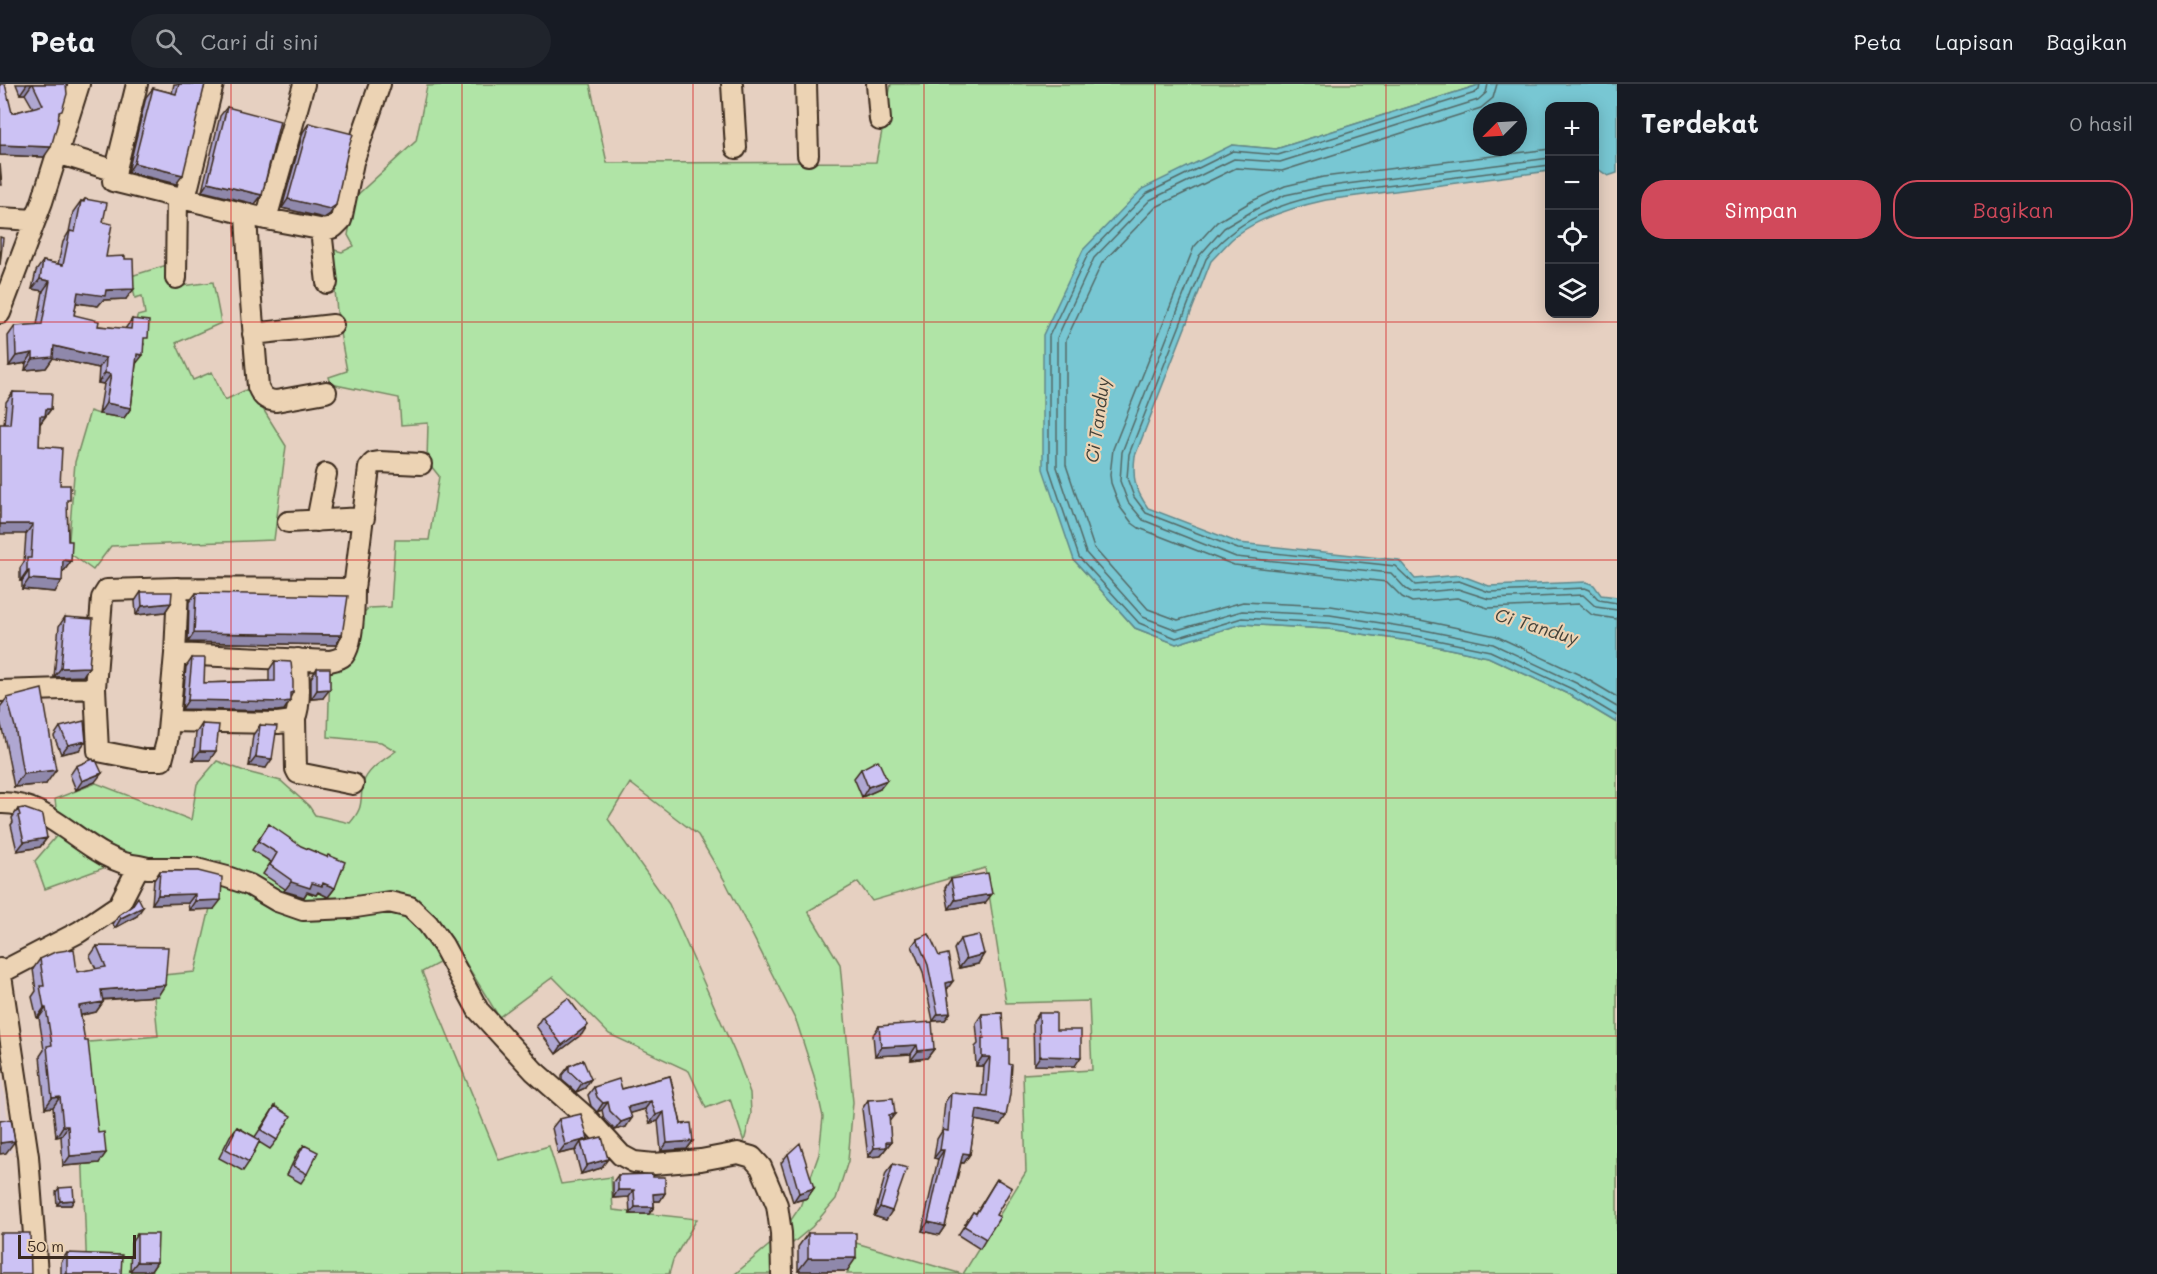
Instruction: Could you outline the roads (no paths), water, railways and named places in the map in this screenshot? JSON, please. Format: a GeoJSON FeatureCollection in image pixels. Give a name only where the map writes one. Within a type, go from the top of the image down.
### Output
{"type":"FeatureCollection","features":[{"type":"Feature","properties":{"kind":"street"},"geometry":{"type":"LineString","coordinates":[[0,313],[35,220],[79,84]]}},
{"type":"Feature","properties":{"kind":"street"},"geometry":{"type":"LineString","coordinates":[[137,84],[113,181],[321,230],[330,229],[340,220],[353,162],[380,84]]}},
{"type":"Feature","properties":{"kind":"street"},"geometry":{"type":"LineString","coordinates":[[176,278],[181,198],[213,84]]}},
{"type":"Feature","properties":{"kind":"street"},"geometry":{"type":"LineString","coordinates":[[304,84],[256,216],[253,334],[258,387],[264,398],[276,400],[326,392]]}},
{"type":"Feature","properties":{"kind":"street"},"geometry":{"type":"LineString","coordinates":[[732,84],[736,148]]}},
{"type":"Feature","properties":{"kind":"street"},"geometry":{"type":"LineString","coordinates":[[806,84],[808,154]]}},
{"type":"Feature","properties":{"kind":"street"},"geometry":{"type":"LineString","coordinates":[[878,84],[880,120]]}},
{"type":"Feature","properties":{"kind":"street"},"geometry":{"type":"LineString","coordinates":[[57,153],[116,171]]}},
{"type":"Feature","properties":{"kind":"street"},"geometry":{"type":"LineString","coordinates":[[0,218],[35,220]]}},
{"type":"Feature","properties":{"kind":"street"},"geometry":{"type":"LineString","coordinates":[[321,230],[327,283]]}},
{"type":"Feature","properties":{"kind":"street"},"geometry":{"type":"LineString","coordinates":[[253,334],[333,325]]}},
{"type":"Feature","properties":{"kind":"street"},"geometry":{"type":"LineString","coordinates":[[175,654],[330,661],[343,656],[353,617],[367,472],[371,464],[379,462],[421,464]]}},
{"type":"Feature","properties":{"kind":"street"},"geometry":{"type":"LineString","coordinates":[[317,520],[326,474]]}},
{"type":"Feature","properties":{"kind":"street"},"geometry":{"type":"LineString","coordinates":[[288,522],[363,518]]}},
{"type":"Feature","properties":{"kind":"street"},"geometry":{"type":"LineString","coordinates":[[178,588],[175,654],[164,758],[160,761],[100,751],[97,746],[95,688],[99,618],[105,591],[178,588],[354,589]]}},
{"type":"Feature","properties":{"kind":"street"},"geometry":{"type":"LineString","coordinates":[[298,659],[298,696],[295,719],[298,774],[353,784]]}},
{"type":"Feature","properties":{"kind":"street"},"geometry":{"type":"LineString","coordinates":[[0,691],[95,688]]}},
{"type":"Feature","properties":{"kind":"street"},"geometry":{"type":"LineString","coordinates":[[169,721],[278,723],[295,719]]}},
{"type":"Feature","properties":{"kind":"street"},"geometry":{"type":"LineString","coordinates":[[0,803],[22,804],[42,813],[90,846],[123,864],[148,868],[193,868],[250,885],[277,901],[303,910],[349,908],[389,902],[410,908],[428,924],[443,945],[478,1010],[534,1071],[586,1117],[621,1155],[634,1162],[654,1164],[701,1160],[738,1153],[752,1157],[761,1167],[777,1205],[781,1233],[782,1274]]}},
{"type":"Feature","properties":{"kind":"street"},"geometry":{"type":"LineString","coordinates":[[37,1274],[28,1156],[0,971],[79,932],[119,905],[139,866]]}},
{"type":"Feature","properties":{"kind":"water","name":"Ci Tanduy"},"geometry":{"type":"Polygon","coordinates":[[[1482,84],[1617,84],[1617,173],[1608,176],[1599,170],[1599,102],[1545,102],[1545,172],[1326,200],[1276,214],[1251,225],[1231,240],[1211,261],[1135,456],[1134,478],[1137,489],[1148,508],[1239,543],[1399,560],[1415,579],[1460,575],[1489,586],[1586,582],[1594,585],[1601,595],[1617,597],[1617,723],[1570,695],[1488,657],[1416,642],[1328,629],[1242,624],[1176,644],[1135,628],[1074,560],[1043,469],[1043,335],[1083,250],[1142,189],[1232,145],[1276,149],[1482,84]]]}}]}
